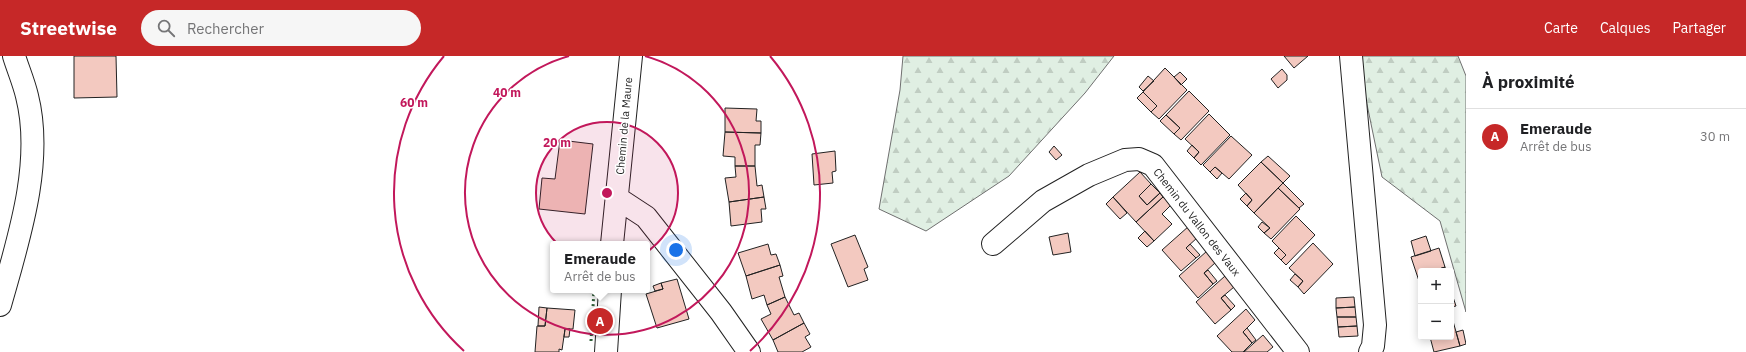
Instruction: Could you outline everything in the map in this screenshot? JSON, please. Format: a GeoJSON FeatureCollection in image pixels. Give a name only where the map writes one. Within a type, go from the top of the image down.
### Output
{"type":"FeatureCollection","features":[{"type":"Feature","properties":{"kind":"street"},"geometry":{"type":"LineString","coordinates":[[0,305],[25,214],[33,136],[28,97],[14,56]]}},
{"type":"Feature","properties":{"kind":"street","name":"Chemin de la Maure"},"geometry":{"type":"LineString","coordinates":[[612,241],[631,56]]}},
{"type":"Feature","properties":{"kind":"street"},"geometry":{"type":"LineString","coordinates":[[1351,56],[1375,325],[1373,346],[1370,352]]}},
{"type":"Feature","properties":{"kind":"street","name":"Chemin du Vallon des Vaux"},"geometry":{"type":"LineString","coordinates":[[993,244],[1042,201],[1089,175],[1125,160],[1139,159],[1153,165],[1298,352]]}},
{"type":"Feature","properties":{"kind":"street"},"geometry":{"type":"LineString","coordinates":[[617,198],[646,217],[721,312],[749,352]]}},
{"type":"Feature","properties":{"kind":"street"},"geometry":{"type":"LineString","coordinates":[[606,352],[610,293]]}},
{"type":"Feature","properties":{"kind":"green space"},"geometry":{"type":"Polygon","coordinates":[[[903,56],[1114,56],[1085,93],[1009,176],[926,231],[879,209],[900,90],[903,56]]]}},
{"type":"Feature","properties":{"kind":"green space"},"geometry":{"type":"Polygon","coordinates":[[[1357,56],[1458,56],[1466,76],[1466,312],[1440,221],[1382,177],[1357,56]]]}},
{"type":"Feature","properties":{"kind":"building"},"geometry":{"type":"Polygon","coordinates":[[[74,56],[116,56],[117,97],[74,98],[74,56]]]}},
{"type":"Feature","properties":{"kind":"building"},"geometry":{"type":"Polygon","coordinates":[[[1284,56],[1308,56],[1294,68],[1284,56]]]}},
{"type":"Feature","properties":{"kind":"building"},"geometry":{"type":"Polygon","coordinates":[[[1165,68],[1187,90],[1159,119],[1151,112],[1157,106],[1143,92],[1165,68]]]}},
{"type":"Feature","properties":{"kind":"building"},"geometry":{"type":"Polygon","coordinates":[[[1282,69],[1287,75],[1287,80],[1278,88],[1271,79],[1282,69]]]}},
{"type":"Feature","properties":{"kind":"building"},"geometry":{"type":"Polygon","coordinates":[[[1180,72],[1187,79],[1181,85],[1174,77],[1180,72]]]}},
{"type":"Feature","properties":{"kind":"building"},"geometry":{"type":"Polygon","coordinates":[[[1148,76],[1154,81],[1143,91],[1139,87],[1148,76]]]}},
{"type":"Feature","properties":{"kind":"building"},"geometry":{"type":"Polygon","coordinates":[[[1189,91],[1209,111],[1181,140],[1174,134],[1180,128],[1166,115],[1189,91]]]}},
{"type":"Feature","properties":{"kind":"building"},"geometry":{"type":"Polygon","coordinates":[[[1143,92],[1157,106],[1151,112],[1137,98],[1143,92]]]}},
{"type":"Feature","properties":{"kind":"building"},"geometry":{"type":"Polygon","coordinates":[[[725,108],[757,109],[756,121],[761,121],[761,133],[725,132],[725,108]]]}},
{"type":"Feature","properties":{"kind":"building"},"geometry":{"type":"Polygon","coordinates":[[[1209,114],[1230,135],[1201,165],[1194,158],[1199,152],[1185,139],[1209,114]]]}},
{"type":"Feature","properties":{"kind":"building"},"geometry":{"type":"Polygon","coordinates":[[[1166,115],[1180,128],[1174,134],[1160,121],[1166,115]]]}},
{"type":"Feature","properties":{"kind":"building"},"geometry":{"type":"Polygon","coordinates":[[[725,132],[761,133],[760,145],[755,145],[755,166],[735,166],[735,157],[723,156],[725,132]]]}},
{"type":"Feature","properties":{"kind":"building"},"geometry":{"type":"Polygon","coordinates":[[[1231,136],[1252,155],[1229,179],[1215,167],[1210,172],[1203,165],[1231,136]]]}},
{"type":"Feature","properties":{"kind":"building"},"geometry":{"type":"Polygon","coordinates":[[[560,140],[593,144],[585,214],[539,209],[542,178],[555,179],[560,140]]]}},
{"type":"Feature","properties":{"kind":"building"},"geometry":{"type":"Polygon","coordinates":[[[1192,145],[1199,152],[1194,158],[1187,151],[1192,145]]]}},
{"type":"Feature","properties":{"kind":"building"},"geometry":{"type":"Polygon","coordinates":[[[1054,146],[1062,155],[1056,160],[1049,152],[1054,146]]]}},
{"type":"Feature","properties":{"kind":"building"},"geometry":{"type":"Polygon","coordinates":[[[835,151],[836,171],[832,172],[833,183],[814,185],[812,154],[835,151]]]}},
{"type":"Feature","properties":{"kind":"building"},"geometry":{"type":"Polygon","coordinates":[[[1268,156],[1290,176],[1283,183],[1261,162],[1268,156]]]}},
{"type":"Feature","properties":{"kind":"building"},"geometry":{"type":"Polygon","coordinates":[[[1261,162],[1283,183],[1254,213],[1247,206],[1252,200],[1238,185],[1261,162]]]}},
{"type":"Feature","properties":{"kind":"building"},"geometry":{"type":"Polygon","coordinates":[[[735,166],[755,166],[757,186],[762,185],[764,197],[729,202],[725,178],[736,177],[735,166]]]}},
{"type":"Feature","properties":{"kind":"building"},"geometry":{"type":"Polygon","coordinates":[[[1215,167],[1222,173],[1217,179],[1210,172],[1215,167]]]}},
{"type":"Feature","properties":{"kind":"building"},"geometry":{"type":"Polygon","coordinates":[[[1140,172],[1151,184],[1139,196],[1147,205],[1160,193],[1163,197],[1136,222],[1113,197],[1140,172]]]}},
{"type":"Feature","properties":{"kind":"building"},"geometry":{"type":"Polygon","coordinates":[[[1283,183],[1304,204],[1299,208],[1278,188],[1283,183]]]}},
{"type":"Feature","properties":{"kind":"building"},"geometry":{"type":"Polygon","coordinates":[[[1151,184],[1160,193],[1147,205],[1139,196],[1151,184]]]}},
{"type":"Feature","properties":{"kind":"building"},"geometry":{"type":"Polygon","coordinates":[[[1278,188],[1300,209],[1271,239],[1264,233],[1270,228],[1254,213],[1278,188]]]}},
{"type":"Feature","properties":{"kind":"building"},"geometry":{"type":"Polygon","coordinates":[[[1246,193],[1252,200],[1247,206],[1240,199],[1246,193]]]}},
{"type":"Feature","properties":{"kind":"building"},"geometry":{"type":"Polygon","coordinates":[[[764,197],[766,209],[761,209],[762,222],[731,226],[729,202],[764,197]]]}},
{"type":"Feature","properties":{"kind":"building"},"geometry":{"type":"Polygon","coordinates":[[[1113,197],[1127,213],[1120,219],[1106,204],[1113,197]]]}},
{"type":"Feature","properties":{"kind":"building"},"geometry":{"type":"Polygon","coordinates":[[[1163,197],[1171,205],[1162,214],[1172,224],[1154,241],[1136,222],[1163,197]]]}},
{"type":"Feature","properties":{"kind":"building"},"geometry":{"type":"Polygon","coordinates":[[[1296,216],[1315,235],[1286,265],[1281,260],[1286,255],[1272,241],[1296,216]]]}},
{"type":"Feature","properties":{"kind":"building"},"geometry":{"type":"Polygon","coordinates":[[[1262,222],[1270,228],[1264,233],[1258,227],[1262,222]]]}},
{"type":"Feature","properties":{"kind":"building"},"geometry":{"type":"Polygon","coordinates":[[[1189,226],[1198,237],[1186,248],[1196,258],[1181,271],[1162,250],[1189,226]]]}},
{"type":"Feature","properties":{"kind":"building"},"geometry":{"type":"Polygon","coordinates":[[[1145,231],[1154,241],[1147,247],[1138,238],[1145,231]]]}},
{"type":"Feature","properties":{"kind":"building"},"geometry":{"type":"Polygon","coordinates":[[[1068,233],[1071,252],[1053,255],[1049,237],[1068,233]]]}},
{"type":"Feature","properties":{"kind":"building"},"geometry":{"type":"Polygon","coordinates":[[[855,235],[868,267],[864,269],[868,280],[848,287],[831,244],[855,235]]]}},
{"type":"Feature","properties":{"kind":"building"},"geometry":{"type":"Polygon","coordinates":[[[1426,236],[1431,251],[1415,256],[1411,241],[1426,236]]]}},
{"type":"Feature","properties":{"kind":"building"},"geometry":{"type":"Polygon","coordinates":[[[1313,243],[1333,264],[1304,294],[1298,287],[1303,281],[1289,268],[1313,243]]]}},
{"type":"Feature","properties":{"kind":"building"},"geometry":{"type":"Polygon","coordinates":[[[768,244],[771,255],[776,254],[780,265],[746,276],[738,253],[768,244]]]}},
{"type":"Feature","properties":{"kind":"building"},"geometry":{"type":"Polygon","coordinates":[[[1190,244],[1200,255],[1196,258],[1186,248],[1190,244]]]}},
{"type":"Feature","properties":{"kind":"building"},"geometry":{"type":"Polygon","coordinates":[[[1279,248],[1286,255],[1281,260],[1274,253],[1279,248]]]}},
{"type":"Feature","properties":{"kind":"building"},"geometry":{"type":"Polygon","coordinates":[[[1439,248],[1445,267],[1418,268],[1418,278],[1411,257],[1439,248]]]}},
{"type":"Feature","properties":{"kind":"building"},"geometry":{"type":"Polygon","coordinates":[[[1207,251],[1216,262],[1204,273],[1213,284],[1198,298],[1179,276],[1207,251]]]}},
{"type":"Feature","properties":{"kind":"building"},"geometry":{"type":"Polygon","coordinates":[[[780,265],[783,276],[779,277],[785,297],[767,305],[764,295],[752,299],[746,276],[780,265]]]}},
{"type":"Feature","properties":{"kind":"building"},"geometry":{"type":"Polygon","coordinates":[[[1208,270],[1217,281],[1213,284],[1204,273],[1208,270]]]}},
{"type":"Feature","properties":{"kind":"building"},"geometry":{"type":"Polygon","coordinates":[[[1295,274],[1303,281],[1298,287],[1290,280],[1295,274]]]}},
{"type":"Feature","properties":{"kind":"building"},"geometry":{"type":"Polygon","coordinates":[[[1225,276],[1234,287],[1221,298],[1231,310],[1215,324],[1196,302],[1225,276]]]}},
{"type":"Feature","properties":{"kind":"building"},"geometry":{"type":"Polygon","coordinates":[[[677,279],[689,319],[657,328],[646,294],[663,289],[661,283],[677,279]]]}},
{"type":"Feature","properties":{"kind":"building"},"geometry":{"type":"Polygon","coordinates":[[[661,283],[663,289],[655,291],[653,286],[661,283]]]}},
{"type":"Feature","properties":{"kind":"building"},"geometry":{"type":"Polygon","coordinates":[[[1225,295],[1235,306],[1231,310],[1221,298],[1225,295]]]}},
{"type":"Feature","properties":{"kind":"building"},"geometry":{"type":"Polygon","coordinates":[[[785,297],[794,315],[799,313],[804,323],[773,340],[761,319],[771,314],[767,305],[785,297]]]}},
{"type":"Feature","properties":{"kind":"building"},"geometry":{"type":"Polygon","coordinates":[[[1354,297],[1355,307],[1336,308],[1336,298],[1354,297]]]}},
{"type":"Feature","properties":{"kind":"building"},"geometry":{"type":"Polygon","coordinates":[[[539,307],[547,308],[545,326],[538,326],[539,307]]]}},
{"type":"Feature","properties":{"kind":"building"},"geometry":{"type":"Polygon","coordinates":[[[1355,307],[1356,317],[1337,317],[1336,308],[1355,307]]]}},
{"type":"Feature","properties":{"kind":"building"},"geometry":{"type":"Polygon","coordinates":[[[547,308],[575,310],[573,329],[565,329],[562,350],[559,349],[559,352],[535,352],[537,326],[545,326],[547,308]]]}},
{"type":"Feature","properties":{"kind":"building"},"geometry":{"type":"Polygon","coordinates":[[[1246,309],[1255,320],[1243,332],[1252,343],[1243,352],[1232,352],[1217,336],[1246,309]]]}},
{"type":"Feature","properties":{"kind":"building"},"geometry":{"type":"Polygon","coordinates":[[[1337,317],[1356,317],[1357,326],[1338,327],[1337,317]]]}},
{"type":"Feature","properties":{"kind":"building"},"geometry":{"type":"Polygon","coordinates":[[[804,323],[810,334],[805,337],[811,347],[802,352],[778,352],[773,340],[804,323]]]}},
{"type":"Feature","properties":{"kind":"building"},"geometry":{"type":"Polygon","coordinates":[[[1454,325],[1460,346],[1434,352],[1431,340],[1454,340],[1454,325]]]}},
{"type":"Feature","properties":{"kind":"building"},"geometry":{"type":"Polygon","coordinates":[[[1357,326],[1358,336],[1339,337],[1338,327],[1357,326]]]}},
{"type":"Feature","properties":{"kind":"building"},"geometry":{"type":"Polygon","coordinates":[[[1247,328],[1256,340],[1252,343],[1243,332],[1247,328]]]}},
{"type":"Feature","properties":{"kind":"building"},"geometry":{"type":"Polygon","coordinates":[[[565,329],[570,329],[569,337],[564,337],[565,329]]]}},
{"type":"Feature","properties":{"kind":"building"},"geometry":{"type":"Polygon","coordinates":[[[1463,330],[1466,344],[1460,346],[1456,332],[1463,330]]]}},
{"type":"Feature","properties":{"kind":"building"},"geometry":{"type":"Polygon","coordinates":[[[1263,335],[1273,347],[1267,352],[1244,352],[1263,335]]]}},
{"type":"Feature","properties":{"kind":"hedge"},"geometry":{"type":"LineString","coordinates":[[591,341],[594,293]]}},
{"type":"Feature","properties":{"kind":"place","name":"Emeraude"},"geometry":{"type":"Point","coordinates":[600,321]}}]}
